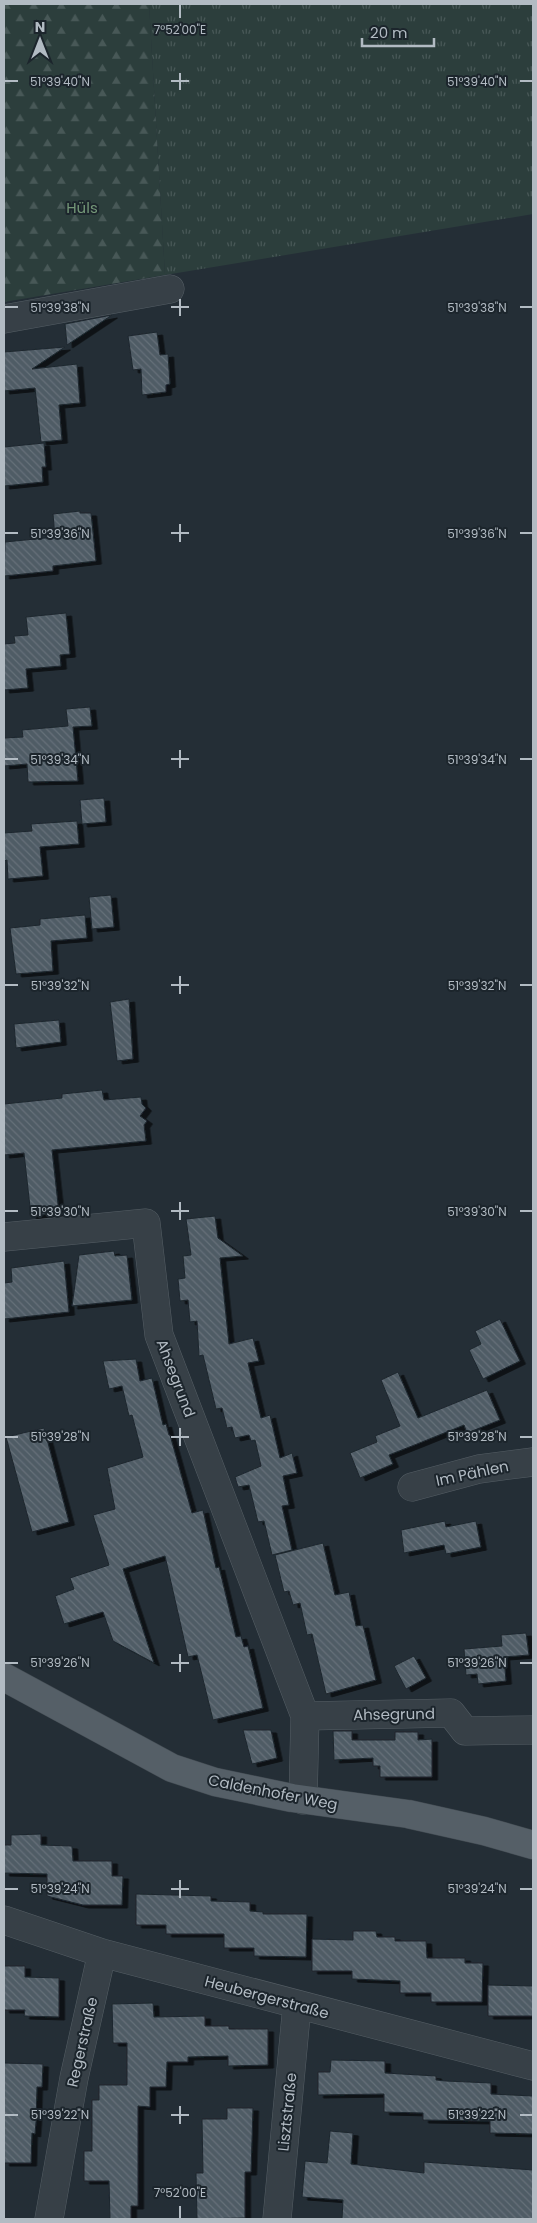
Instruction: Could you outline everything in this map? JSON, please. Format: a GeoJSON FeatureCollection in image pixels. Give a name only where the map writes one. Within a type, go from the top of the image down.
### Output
{"type":"FeatureCollection","features":[{"type":"Feature","properties":{"kind":"main road","name":"Caldenhofer Weg"},"geometry":{"type":"LineString","coordinates":[[4,1677],[172,1768],[215,1782],[304,1800],[408,1814],[484,1831],[533,1845]]}},
{"type":"Feature","properties":{"kind":"street"},"geometry":{"type":"LineString","coordinates":[[4,319],[170,289]]}},
{"type":"Feature","properties":{"kind":"street","name":"Ahsegrund"},"geometry":{"type":"LineString","coordinates":[[4,1237],[146,1223],[159,1335],[305,1716],[304,1800]]}},
{"type":"Feature","properties":{"kind":"street","name":"Im Pählen"},"geometry":{"type":"LineString","coordinates":[[412,1487],[479,1469],[533,1462]]}},
{"type":"Feature","properties":{"kind":"street","name":"Ahsegrund"},"geometry":{"type":"LineString","coordinates":[[305,1716],[451,1713],[465,1731],[533,1730]]}},
{"type":"Feature","properties":{"kind":"street","name":"Heubergerstraße"},"geometry":{"type":"LineString","coordinates":[[4,1920],[102,1953],[533,2066]]}},
{"type":"Feature","properties":{"kind":"street","name":"Regerstraße"},"geometry":{"type":"LineString","coordinates":[[50,2219],[74,2078],[102,1953]]}},
{"type":"Feature","properties":{"kind":"street","name":"Lisztstraße"},"geometry":{"type":"LineString","coordinates":[[277,2219],[297,2005]]}},
{"type":"Feature","properties":{"kind":"green space","name":"Hüls"},"geometry":{"type":"Polygon","coordinates":[[[4,4],[149,4],[165,275],[4,302],[4,4]]]}},
{"type":"Feature","properties":{"kind":"green space"},"geometry":{"type":"Polygon","coordinates":[[[149,4],[533,4],[533,214],[165,275],[149,4]]]}},
{"type":"Feature","properties":{"kind":"building"},"geometry":{"type":"Polygon","coordinates":[[[112,315],[67,345],[65,324],[112,315]]]}},
{"type":"Feature","properties":{"kind":"building"},"geometry":{"type":"Polygon","coordinates":[[[157,332],[160,355],[168,354],[170,384],[166,385],[166,392],[142,395],[141,369],[133,370],[128,336],[157,332]]]}},
{"type":"Feature","properties":{"kind":"building"},"geometry":{"type":"Polygon","coordinates":[[[65,347],[32,369],[77,364],[80,403],[59,405],[62,440],[41,442],[35,388],[4,391],[4,352],[65,347]]]}},
{"type":"Feature","properties":{"kind":"building"},"geometry":{"type":"Polygon","coordinates":[[[44,443],[46,467],[42,467],[43,482],[4,486],[4,447],[44,443]]]}},
{"type":"Feature","properties":{"kind":"building"},"geometry":{"type":"Polygon","coordinates":[[[80,511],[80,513],[91,513],[96,561],[53,566],[53,571],[4,576],[5,542],[55,537],[53,514],[80,511]]]}},
{"type":"Feature","properties":{"kind":"building"},"geometry":{"type":"Polygon","coordinates":[[[66,613],[70,654],[60,655],[61,666],[26,669],[28,688],[4,690],[4,644],[15,643],[14,636],[28,635],[26,617],[66,613]]]}},
{"type":"Feature","properties":{"kind":"building"},"geometry":{"type":"Polygon","coordinates":[[[90,707],[92,726],[73,727],[78,781],[28,782],[27,764],[4,766],[4,738],[23,737],[22,730],[68,726],[66,709],[90,707]]]}},
{"type":"Feature","properties":{"kind":"building"},"geometry":{"type":"Polygon","coordinates":[[[104,798],[106,822],[82,824],[80,800],[104,798]]]}},
{"type":"Feature","properties":{"kind":"building"},"geometry":{"type":"Polygon","coordinates":[[[77,821],[79,844],[40,847],[43,876],[8,879],[7,860],[4,861],[4,833],[32,831],[31,824],[77,821]]]}},
{"type":"Feature","properties":{"kind":"building"},"geometry":{"type":"Polygon","coordinates":[[[111,895],[114,927],[92,929],[89,897],[111,895]]]}},
{"type":"Feature","properties":{"kind":"building"},"geometry":{"type":"Polygon","coordinates":[[[85,915],[87,938],[51,941],[53,971],[16,974],[10,928],[40,925],[40,919],[85,915]]]}},
{"type":"Feature","properties":{"kind":"building"},"geometry":{"type":"Polygon","coordinates":[[[129,999],[133,1059],[117,1061],[110,1002],[129,999]]]}},
{"type":"Feature","properties":{"kind":"building"},"geometry":{"type":"Polygon","coordinates":[[[59,1020],[61,1042],[16,1048],[14,1024],[59,1020]]]}},
{"type":"Feature","properties":{"kind":"building"},"geometry":{"type":"Polygon","coordinates":[[[102,1090],[104,1100],[141,1097],[142,1104],[146,1108],[140,1116],[147,1121],[144,1125],[146,1141],[52,1150],[59,1213],[31,1216],[24,1153],[4,1155],[4,1104],[62,1098],[62,1094],[102,1090]]]}},
{"type":"Feature","properties":{"kind":"building"},"geometry":{"type":"Polygon","coordinates":[[[215,1216],[218,1238],[243,1256],[220,1258],[229,1344],[253,1338],[259,1361],[248,1363],[261,1418],[270,1415],[280,1458],[292,1453],[297,1473],[283,1476],[289,1505],[282,1506],[292,1550],[272,1555],[264,1521],[258,1522],[249,1485],[238,1487],[235,1477],[261,1466],[255,1440],[251,1441],[249,1435],[235,1438],[232,1427],[227,1428],[222,1408],[216,1409],[203,1355],[199,1356],[197,1321],[190,1322],[188,1300],[180,1301],[178,1279],[185,1278],[183,1256],[191,1255],[186,1219],[215,1216]]]}},
{"type":"Feature","properties":{"kind":"building"},"geometry":{"type":"Polygon","coordinates":[[[114,1251],[115,1256],[127,1255],[132,1300],[72,1306],[79,1255],[114,1251]]]}},
{"type":"Feature","properties":{"kind":"building"},"geometry":{"type":"Polygon","coordinates":[[[64,1261],[69,1312],[4,1319],[4,1283],[12,1282],[11,1268],[64,1261]]]}},
{"type":"Feature","properties":{"kind":"building"},"geometry":{"type":"Polygon","coordinates":[[[500,1319],[520,1361],[483,1379],[469,1350],[481,1344],[475,1331],[500,1319]]]}},
{"type":"Feature","properties":{"kind":"building"},"geometry":{"type":"Polygon","coordinates":[[[136,1359],[140,1381],[152,1378],[163,1425],[166,1424],[170,1435],[192,1513],[203,1510],[216,1568],[219,1567],[236,1637],[241,1636],[244,1647],[248,1646],[263,1708],[213,1720],[197,1655],[188,1657],[165,1556],[123,1569],[154,1663],[113,1641],[103,1612],[64,1624],[55,1596],[74,1589],[70,1578],[109,1565],[93,1515],[115,1509],[107,1468],[143,1457],[132,1415],[129,1416],[122,1386],[109,1389],[103,1361],[136,1359]]]}},
{"type":"Feature","properties":{"kind":"building"},"geometry":{"type":"Polygon","coordinates":[[[398,1372],[418,1418],[487,1390],[500,1420],[467,1433],[464,1425],[389,1455],[393,1464],[360,1478],[350,1453],[377,1442],[375,1436],[400,1426],[381,1380],[398,1372]]]}},
{"type":"Feature","properties":{"kind":"building"},"geometry":{"type":"Polygon","coordinates":[[[44,1428],[69,1522],[32,1532],[6,1437],[44,1428]]]}},
{"type":"Feature","properties":{"kind":"building"},"geometry":{"type":"Polygon","coordinates":[[[445,1521],[446,1527],[476,1521],[481,1547],[446,1554],[444,1545],[404,1553],[401,1530],[445,1521]]]}},
{"type":"Feature","properties":{"kind":"building"},"geometry":{"type":"Polygon","coordinates":[[[323,1543],[335,1595],[349,1592],[356,1626],[363,1625],[376,1680],[326,1694],[312,1634],[307,1635],[300,1603],[293,1605],[289,1591],[284,1592],[275,1555],[323,1543]]]}},
{"type":"Feature","properties":{"kind":"building"},"geometry":{"type":"Polygon","coordinates":[[[526,1633],[529,1655],[504,1657],[506,1681],[478,1684],[477,1674],[466,1675],[464,1649],[502,1646],[501,1635],[526,1633]]]}},
{"type":"Feature","properties":{"kind":"building"},"geometry":{"type":"Polygon","coordinates":[[[414,1656],[426,1678],[406,1689],[394,1666],[414,1656]]]}},
{"type":"Feature","properties":{"kind":"building"},"geometry":{"type":"Polygon","coordinates":[[[243,1730],[271,1730],[277,1758],[252,1764],[243,1730]]]}},
{"type":"Feature","properties":{"kind":"building"},"geometry":{"type":"Polygon","coordinates":[[[333,1731],[352,1731],[352,1740],[395,1740],[395,1732],[418,1732],[418,1740],[432,1739],[432,1777],[380,1777],[380,1766],[373,1766],[373,1758],[334,1760],[333,1731]]]}},
{"type":"Feature","properties":{"kind":"building"},"geometry":{"type":"Polygon","coordinates":[[[41,1834],[41,1845],[72,1846],[73,1861],[112,1861],[112,1876],[123,1876],[122,1905],[83,1905],[47,1896],[47,1874],[4,1873],[4,1845],[11,1845],[11,1835],[41,1834]]]}},
{"type":"Feature","properties":{"kind":"building"},"geometry":{"type":"Polygon","coordinates":[[[136,1894],[211,1896],[211,1901],[250,1902],[250,1911],[263,1912],[263,1914],[307,1914],[306,1957],[254,1956],[254,1948],[224,1948],[224,1934],[166,1934],[166,1925],[136,1925],[136,1894]]]}},
{"type":"Feature","properties":{"kind":"building"},"geometry":{"type":"Polygon","coordinates":[[[353,1931],[376,1931],[377,1937],[395,1937],[395,1941],[426,1941],[427,1958],[465,1958],[465,1963],[483,1963],[482,2002],[431,2002],[431,1993],[400,1993],[400,1981],[352,1979],[352,1971],[312,1971],[312,1939],[353,1940],[353,1931]]]}},
{"type":"Feature","properties":{"kind":"building"},"geometry":{"type":"Polygon","coordinates":[[[4,1966],[25,1966],[25,1977],[59,1978],[59,2017],[24,2016],[25,2010],[4,2010],[4,1966]]]}},
{"type":"Feature","properties":{"kind":"building"},"geometry":{"type":"Polygon","coordinates":[[[488,1985],[533,1986],[533,2016],[488,2016],[488,1985]]]}},
{"type":"Feature","properties":{"kind":"building"},"geometry":{"type":"Polygon","coordinates":[[[153,2003],[154,2017],[205,2016],[205,2026],[229,2026],[229,2029],[268,2029],[268,2065],[228,2066],[228,2056],[188,2057],[188,2062],[167,2062],[166,2087],[150,2087],[150,2107],[138,2106],[138,2206],[131,2206],[131,2219],[110,2219],[109,2181],[84,2181],[84,2151],[92,2151],[92,2100],[99,2100],[99,2085],[127,2085],[127,2043],[113,2043],[112,2004],[153,2003]]]}},
{"type":"Feature","properties":{"kind":"building"},"geometry":{"type":"Polygon","coordinates":[[[331,2060],[385,2061],[385,2073],[436,2076],[436,2080],[446,2081],[491,2083],[491,2094],[533,2096],[533,2134],[490,2133],[490,2121],[423,2120],[423,2113],[384,2112],[384,2094],[318,2095],[318,2072],[330,2072],[331,2060]]]}},
{"type":"Feature","properties":{"kind":"building"},"geometry":{"type":"Polygon","coordinates":[[[4,2063],[43,2064],[42,2087],[37,2087],[36,2122],[35,2134],[32,2133],[31,2163],[4,2163],[4,2063]]]}},
{"type":"Feature","properties":{"kind":"building"},"geometry":{"type":"Polygon","coordinates":[[[227,2108],[253,2108],[251,2172],[245,2172],[245,2218],[197,2219],[196,2173],[203,2173],[202,2119],[227,2119],[227,2108]]]}},
{"type":"Feature","properties":{"kind":"building"},"geometry":{"type":"Polygon","coordinates":[[[330,2131],[353,2133],[351,2164],[424,2173],[424,2162],[533,2170],[533,2219],[342,2219],[343,2200],[302,2197],[305,2161],[327,2163],[330,2131]]]}}]}
